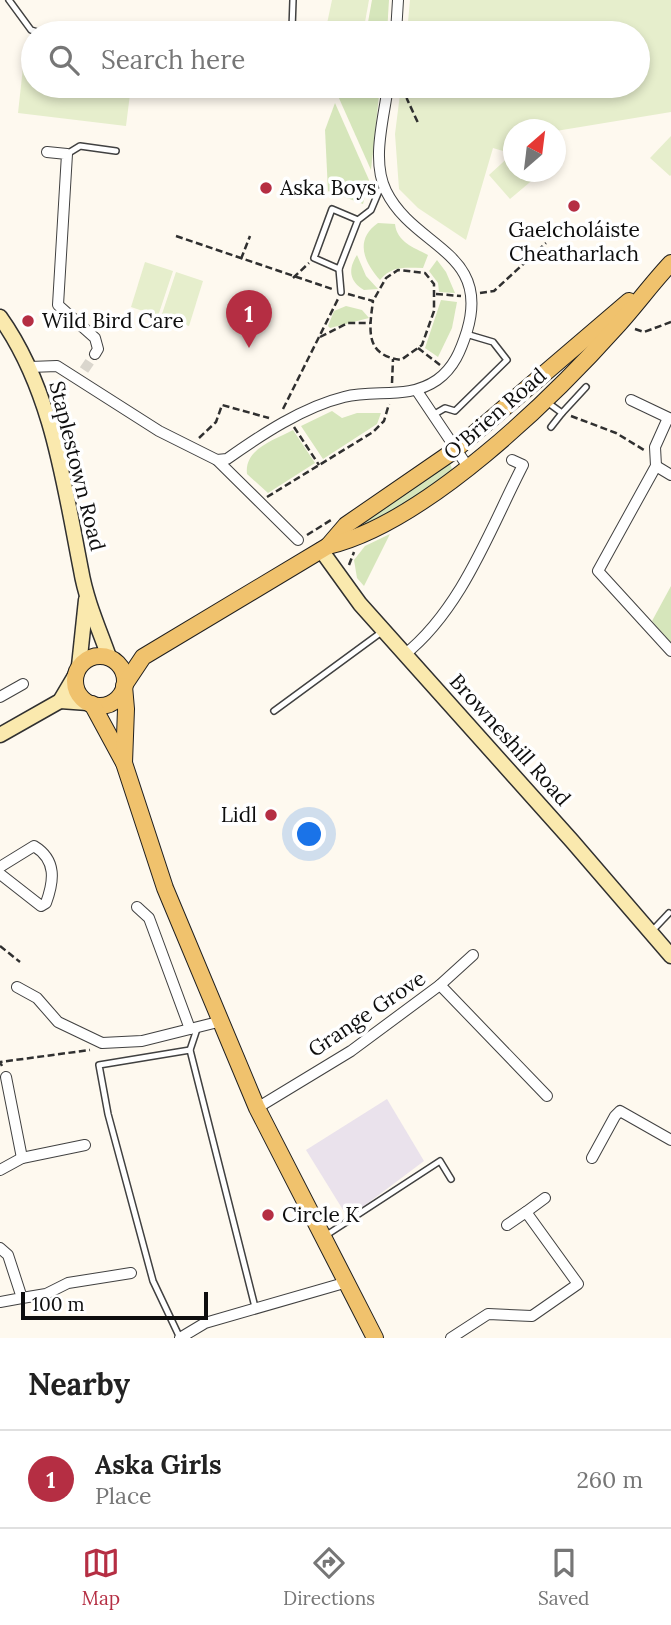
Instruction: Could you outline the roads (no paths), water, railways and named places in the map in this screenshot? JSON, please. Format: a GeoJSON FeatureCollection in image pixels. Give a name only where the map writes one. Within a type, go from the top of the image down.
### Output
{"type":"FeatureCollection","features":[{"type":"Feature","properties":{"kind":"main road","name":"O'Brien Road"},"geometry":{"type":"LineString","coordinates":[[324,548],[355,540],[430,496],[468,467],[544,400],[621,323],[666,268]]}},
{"type":"Feature","properties":{"kind":"main road","name":"O'Brien Road"},"geometry":{"type":"LineString","coordinates":[[125,685],[143,657],[324,548],[346,526],[455,450],[666,268]]}},
{"type":"Feature","properties":{"kind":"main road"},"geometry":{"type":"LineString","coordinates":[[124,763],[127,709],[122,669],[110,658],[93,656],[78,670],[77,691],[90,704],[124,763],[165,888],[257,1108],[344,1283],[375,1338]]}},
{"type":"Feature","properties":{"kind":"main road","name":"O'Brien Road"},"geometry":{"type":"LineString","coordinates":[[110,658],[143,657]]}},
{"type":"Feature","properties":{"kind":"main road"},"geometry":{"type":"LineString","coordinates":[[90,704],[113,702],[125,685]]}},
{"type":"Feature","properties":{"kind":"street"},"geometry":{"type":"LineString","coordinates":[[397,21],[398,0]]}},
{"type":"Feature","properties":{"kind":"street"},"geometry":{"type":"LineString","coordinates":[[218,460],[227,459],[322,405],[344,397],[416,391],[448,371],[466,334],[472,296],[461,265],[411,225],[385,190],[379,168],[387,98]]}},
{"type":"Feature","properties":{"kind":"street"},"geometry":{"type":"LineString","coordinates":[[47,152],[67,154],[58,305],[95,338],[98,349],[95,354]]}},
{"type":"Feature","properties":{"kind":"street","name":"Staplestown Road"},"geometry":{"type":"LineString","coordinates":[[0,317],[30,367],[61,472],[87,591],[110,658]]}},
{"type":"Feature","properties":{"kind":"street"},"geometry":{"type":"LineString","coordinates":[[30,367],[57,366],[187,447],[218,460],[298,540]]}},
{"type":"Feature","properties":{"kind":"street"},"geometry":{"type":"LineString","coordinates":[[78,379],[85,370]]}},
{"type":"Feature","properties":{"kind":"street"},"geometry":{"type":"LineString","coordinates":[[416,391],[468,467]]}},
{"type":"Feature","properties":{"kind":"street"},"geometry":{"type":"LineString","coordinates":[[631,400],[669,418],[655,447],[656,461],[598,571],[671,651]]}},
{"type":"Feature","properties":{"kind":"street"},"geometry":{"type":"LineString","coordinates":[[404,654],[418,644],[463,585],[523,465],[512,460]]}},
{"type":"Feature","properties":{"kind":"street"},"geometry":{"type":"LineString","coordinates":[[656,461],[671,475]]}},
{"type":"Feature","properties":{"kind":"street","name":"Browneshill Road"},"geometry":{"type":"LineString","coordinates":[[324,548],[383,631],[671,956]]}},
{"type":"Feature","properties":{"kind":"street","name":"Staplestown Road"},"geometry":{"type":"LineString","coordinates":[[78,670],[87,591]]}},
{"type":"Feature","properties":{"kind":"street"},"geometry":{"type":"LineString","coordinates":[[0,735],[60,701],[78,670]]}},
{"type":"Feature","properties":{"kind":"street"},"geometry":{"type":"LineString","coordinates":[[0,697],[23,684]]}},
{"type":"Feature","properties":{"kind":"street"},"geometry":{"type":"LineString","coordinates":[[60,701],[90,704]]}},
{"type":"Feature","properties":{"kind":"street"},"geometry":{"type":"LineString","coordinates":[[0,867],[34,846],[44,852],[54,879],[46,903],[41,906],[34,903],[0,874]]}},
{"type":"Feature","properties":{"kind":"street"},"geometry":{"type":"LineString","coordinates":[[137,907],[149,918],[194,1028]]}},
{"type":"Feature","properties":{"kind":"street"},"geometry":{"type":"LineString","coordinates":[[440,985],[473,955]]}},
{"type":"Feature","properties":{"kind":"street","name":"Grange Grove"},"geometry":{"type":"LineString","coordinates":[[257,1108],[351,1051],[440,985],[547,1096]]}},
{"type":"Feature","properties":{"kind":"street"},"geometry":{"type":"LineString","coordinates":[[17,987],[37,998],[58,1022],[102,1043],[142,1041],[222,1021]]}},
{"type":"Feature","properties":{"kind":"street"},"geometry":{"type":"LineString","coordinates":[[6,1077],[22,1158]]}},
{"type":"Feature","properties":{"kind":"street"},"geometry":{"type":"LineString","coordinates":[[592,1158],[620,1111],[671,1140]]}},
{"type":"Feature","properties":{"kind":"street"},"geometry":{"type":"LineString","coordinates":[[0,1170],[22,1158],[85,1145]]}},
{"type":"Feature","properties":{"kind":"street"},"geometry":{"type":"LineString","coordinates":[[507,1225],[545,1198]]}},
{"type":"Feature","properties":{"kind":"street"},"geometry":{"type":"LineString","coordinates":[[452,1338],[488,1314],[533,1316],[579,1284],[526,1212]]}},
{"type":"Feature","properties":{"kind":"street"},"geometry":{"type":"LineString","coordinates":[[0,1248],[8,1255],[22,1298]]}},
{"type":"Feature","properties":{"kind":"street"},"geometry":{"type":"LineString","coordinates":[[0,1302],[46,1294],[68,1283],[131,1273]]}},
{"type":"Feature","properties":{"kind":"street"},"geometry":{"type":"LineString","coordinates":[[180,1338],[205,1323],[344,1283]]}},
{"type":"Feature","properties":{"kind":"lane"},"geometry":{"type":"LineString","coordinates":[[9,0],[24,21]]}},
{"type":"Feature","properties":{"kind":"lane"},"geometry":{"type":"LineString","coordinates":[[292,21],[293,0]]}},
{"type":"Feature","properties":{"kind":"lane"},"geometry":{"type":"LineString","coordinates":[[67,154],[80,146],[116,151]]}},
{"type":"Feature","properties":{"kind":"lane"},"geometry":{"type":"LineString","coordinates":[[341,292],[339,269],[358,220],[371,210],[379,191],[385,190]]}},
{"type":"Feature","properties":{"kind":"lane"},"geometry":{"type":"LineString","coordinates":[[339,269],[314,258],[332,209],[358,220]]}},
{"type":"Feature","properties":{"kind":"lane"},"geometry":{"type":"LineString","coordinates":[[432,416],[445,408],[455,411],[507,360],[493,342],[466,334]]}},
{"type":"Feature","properties":{"kind":"lane"},"geometry":{"type":"LineString","coordinates":[[551,427],[586,387]]}},
{"type":"Feature","properties":{"kind":"lane"},"geometry":{"type":"LineString","coordinates":[[544,400],[562,413]]}},
{"type":"Feature","properties":{"kind":"lane"},"geometry":{"type":"LineString","coordinates":[[274,711],[383,631]]}},
{"type":"Feature","properties":{"kind":"lane"},"geometry":{"type":"LineString","coordinates":[[651,933],[669,913]]}},
{"type":"Feature","properties":{"kind":"lane"},"geometry":{"type":"LineString","coordinates":[[194,1028],[190,1050],[255,1307]]}},
{"type":"Feature","properties":{"kind":"lane"},"geometry":{"type":"LineString","coordinates":[[180,1338],[153,1281],[108,1114],[99,1065],[190,1050]]}},
{"type":"Feature","properties":{"kind":"lane"},"geometry":{"type":"LineString","coordinates":[[322,1238],[440,1161],[451,1179]]}},
{"type":"Feature","properties":{"kind":"tunnel"},"geometry":{"type":"LineString","coordinates":[[84,370],[95,354]]}},
{"type":"Feature","properties":{"kind":"place","name":"Aska Boys"},"geometry":{"type":"Point","coordinates":[266,188]}},
{"type":"Feature","properties":{"kind":"place","name":"Gaelcholáiste Cheatharlach"},"geometry":{"type":"Point","coordinates":[574,206]}},
{"type":"Feature","properties":{"kind":"place","name":"Wild Bird Care"},"geometry":{"type":"Point","coordinates":[28,321]}},
{"type":"Feature","properties":{"kind":"place","name":"Aska Girls"},"geometry":{"type":"Point","coordinates":[249,348]}},
{"type":"Feature","properties":{"kind":"place","name":"Lidl"},"geometry":{"type":"Point","coordinates":[271,815]}},
{"type":"Feature","properties":{"kind":"place","name":"Circle K"},"geometry":{"type":"Point","coordinates":[268,1215]}}]}
